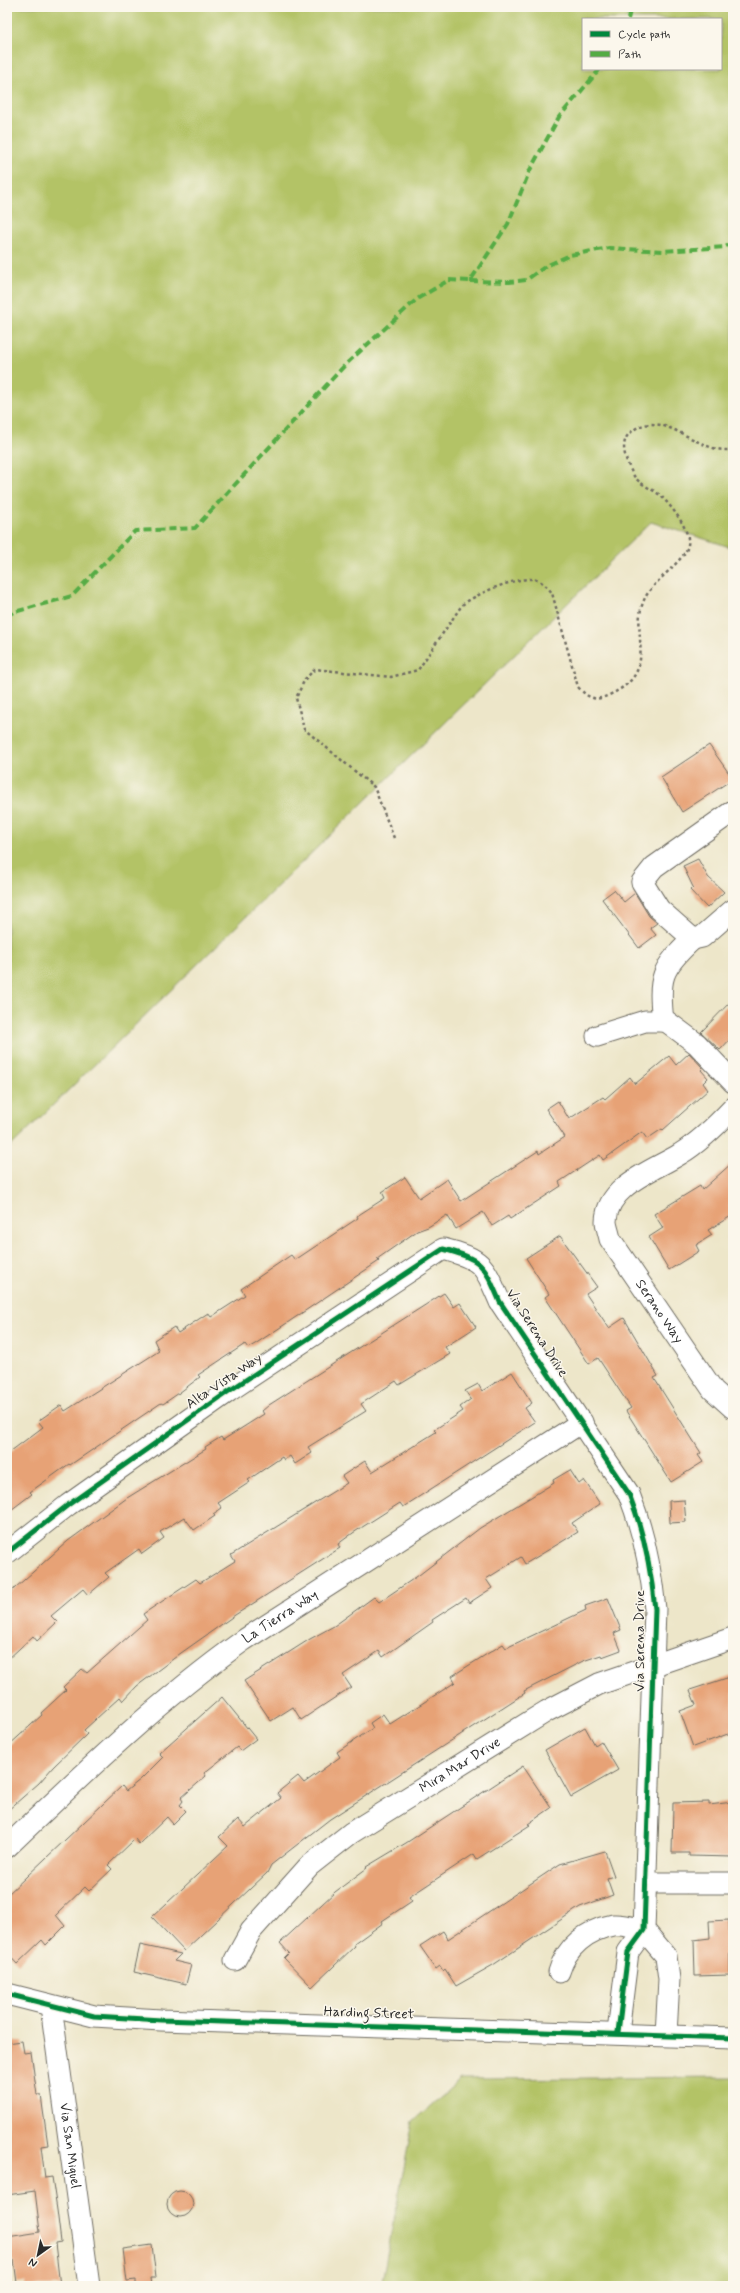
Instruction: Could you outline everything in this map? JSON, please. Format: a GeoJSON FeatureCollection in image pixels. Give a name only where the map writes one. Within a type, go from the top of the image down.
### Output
{"type":"FeatureCollection","features":[{"type":"Feature","properties":{"kind":"street"},"geometry":{"type":"LineString","coordinates":[[693,939],[659,909],[642,882],[654,867],[733,811]]}},
{"type":"Feature","properties":{"kind":"street"},"geometry":{"type":"LineString","coordinates":[[663,1021],[661,985],[666,968],[672,958],[693,939],[702,937],[733,910]]}},
{"type":"Feature","properties":{"kind":"street"},"geometry":{"type":"LineString","coordinates":[[597,1036],[645,1020],[666,1021],[697,1044],[733,1082]]}},
{"type":"Feature","properties":{"kind":"street","name":"Serano Way"},"geometry":{"type":"LineString","coordinates":[[733,1108],[701,1140],[681,1154],[631,1182],[619,1193],[611,1205],[606,1221],[610,1239],[713,1390],[733,1408]]}},
{"type":"Feature","properties":{"kind":"street","name":"Alta Vista Way"},"geometry":{"type":"LineString","coordinates":[[7,1553],[68,1505],[229,1391],[372,1297],[426,1259],[443,1249],[463,1254]]}},
{"type":"Feature","properties":{"kind":"street","name":"Via Serena Drive"},"geometry":{"type":"LineString","coordinates":[[463,1254],[479,1262],[491,1280],[500,1302],[630,1494],[642,1525],[651,1571],[655,1610],[644,1930]]}},
{"type":"Feature","properties":{"kind":"street","name":"La Tierra Way"},"geometry":{"type":"LineString","coordinates":[[7,1847],[119,1740],[199,1672],[244,1640],[582,1422]]}},
{"type":"Feature","properties":{"kind":"street","name":"Mira Mar Drive"},"geometry":{"type":"LineString","coordinates":[[234,1960],[250,1931],[308,1866],[351,1833],[547,1711],[599,1684],[733,1638]]}},
{"type":"Feature","properties":{"kind":"street"},"geometry":{"type":"LineString","coordinates":[[646,1883],[733,1883]]}},
{"type":"Feature","properties":{"kind":"street"},"geometry":{"type":"LineString","coordinates":[[559,1972],[562,1959],[576,1942],[594,1931],[614,1925],[644,1930],[666,1956],[668,1979],[666,2035]]}},
{"type":"Feature","properties":{"kind":"street"},"geometry":{"type":"LineString","coordinates":[[618,2032],[628,1952],[644,1930]]}},
{"type":"Feature","properties":{"kind":"street","name":"Harding Street"},"geometry":{"type":"LineString","coordinates":[[7,1994],[94,2016],[161,2020],[618,2032],[733,2038]]}},
{"type":"Feature","properties":{"kind":"street","name":"Via San Miguel"},"geometry":{"type":"LineString","coordinates":[[51,2006],[89,2286]]}},
{"type":"Feature","properties":{"kind":"path"},"geometry":{"type":"LineString","coordinates":[[394,838],[374,787],[304,729],[296,698],[305,678],[315,669],[391,677],[418,670],[462,605],[471,599],[497,587],[532,580],[546,585],[552,592],[578,687],[588,697],[599,699],[610,695],[626,686],[638,670],[641,606],[648,592],[679,560],[688,545],[687,529],[661,496],[635,477],[623,451],[627,436],[638,427],[646,425],[671,428],[706,446],[733,449]]}},
{"type":"Feature","properties":{"kind":"green space"},"geometry":{"type":"Polygon","coordinates":[[[7,7],[733,7],[733,548],[651,522],[7,1150],[7,7]]]}},
{"type":"Feature","properties":{"kind":"green space"},"geometry":{"type":"Polygon","coordinates":[[[733,2077],[733,2286],[381,2286],[413,2121],[461,2079],[733,2077]]]}},
{"type":"Feature","properties":{"kind":"building"},"geometry":{"type":"Polygon","coordinates":[[[709,745],[733,779],[682,812],[661,777],[709,745]]]}},
{"type":"Feature","properties":{"kind":"building"},"geometry":{"type":"Polygon","coordinates":[[[698,859],[708,877],[724,892],[707,908],[690,890],[693,887],[683,866],[698,859]]]}},
{"type":"Feature","properties":{"kind":"building"},"geometry":{"type":"Polygon","coordinates":[[[614,890],[624,902],[635,893],[649,916],[657,923],[650,928],[656,935],[639,948],[602,899],[614,890]]]}},
{"type":"Feature","properties":{"kind":"building"},"geometry":{"type":"Polygon","coordinates":[[[733,999],[733,1036],[720,1050],[701,1032],[733,999]]]}},
{"type":"Feature","properties":{"kind":"building"},"geometry":{"type":"Polygon","coordinates":[[[689,1053],[703,1068],[701,1070],[708,1078],[703,1083],[708,1090],[663,1130],[662,1129],[647,1139],[642,1132],[603,1160],[600,1155],[559,1182],[561,1186],[510,1219],[508,1216],[492,1226],[483,1212],[456,1229],[447,1215],[428,1227],[417,1231],[377,1259],[379,1261],[287,1323],[248,1348],[245,1344],[198,1375],[200,1377],[179,1393],[163,1404],[161,1403],[70,1465],[69,1464],[30,1492],[32,1494],[7,1513],[7,1454],[43,1427],[38,1421],[61,1405],[65,1411],[159,1351],[154,1340],[174,1327],[178,1333],[208,1313],[211,1317],[245,1295],[241,1289],[291,1255],[295,1260],[358,1218],[357,1216],[385,1198],[382,1192],[405,1177],[419,1198],[447,1179],[461,1201],[538,1151],[539,1154],[565,1137],[546,1109],[558,1101],[569,1119],[603,1097],[605,1099],[630,1077],[635,1084],[669,1056],[676,1065],[689,1053]]]}},
{"type":"Feature","properties":{"kind":"building"},"geometry":{"type":"Polygon","coordinates":[[[733,1162],[733,1215],[708,1230],[712,1235],[696,1245],[699,1251],[669,1270],[649,1237],[663,1228],[654,1214],[700,1186],[702,1190],[733,1162]]]}},
{"type":"Feature","properties":{"kind":"building"},"geometry":{"type":"Polygon","coordinates":[[[560,1236],[597,1287],[586,1294],[609,1328],[624,1318],[658,1376],[654,1378],[701,1453],[698,1455],[703,1462],[671,1482],[626,1411],[631,1408],[598,1358],[589,1364],[545,1297],[549,1294],[526,1258],[560,1236]]]}},
{"type":"Feature","properties":{"kind":"building"},"geometry":{"type":"Polygon","coordinates":[[[444,1293],[454,1307],[460,1303],[476,1327],[445,1347],[450,1354],[399,1385],[396,1381],[361,1404],[366,1411],[308,1447],[312,1453],[295,1464],[290,1456],[284,1460],[282,1457],[248,1480],[250,1482],[218,1503],[222,1508],[213,1514],[215,1516],[194,1530],[184,1517],[160,1532],[164,1538],[142,1554],[139,1549],[105,1573],[109,1577],[88,1595],[83,1589],[51,1616],[57,1622],[37,1641],[33,1636],[7,1660],[7,1595],[68,1541],[127,1498],[206,1449],[205,1447],[221,1437],[223,1440],[264,1414],[262,1411],[269,1405],[444,1293]]]}},
{"type":"Feature","properties":{"kind":"building"},"geometry":{"type":"Polygon","coordinates":[[[512,1372],[532,1403],[525,1408],[535,1422],[403,1507],[400,1503],[353,1533],[338,1544],[340,1548],[235,1615],[181,1653],[137,1686],[123,1701],[120,1697],[84,1730],[87,1734],[39,1783],[7,1811],[7,1747],[42,1715],[41,1713],[66,1690],[63,1687],[82,1669],[87,1673],[147,1620],[143,1614],[196,1579],[200,1583],[235,1561],[231,1555],[347,1483],[342,1476],[365,1461],[372,1472],[436,1432],[434,1430],[463,1411],[460,1407],[471,1399],[465,1391],[478,1384],[482,1391],[512,1372]]]}},
{"type":"Feature","properties":{"kind":"building"},"geometry":{"type":"Polygon","coordinates":[[[570,1470],[579,1484],[584,1480],[600,1504],[572,1523],[578,1532],[525,1564],[521,1557],[486,1579],[492,1588],[469,1603],[466,1598],[432,1620],[433,1622],[383,1657],[379,1651],[343,1675],[351,1687],[301,1720],[293,1707],[271,1721],[244,1681],[310,1639],[334,1626],[374,1597],[379,1602],[419,1575],[480,1528],[554,1483],[553,1480],[570,1470]]]}},
{"type":"Feature","properties":{"kind":"building"},"geometry":{"type":"Polygon","coordinates":[[[684,1500],[686,1522],[670,1523],[669,1501],[684,1500]]]}},
{"type":"Feature","properties":{"kind":"building"},"geometry":{"type":"Polygon","coordinates":[[[608,1598],[621,1630],[614,1633],[621,1650],[602,1657],[601,1655],[583,1661],[524,1691],[525,1693],[330,1819],[271,1865],[267,1873],[184,1951],[152,1917],[228,1846],[219,1837],[238,1819],[245,1827],[281,1798],[277,1793],[298,1776],[304,1783],[340,1757],[337,1752],[373,1728],[370,1723],[383,1714],[390,1724],[454,1683],[455,1682],[452,1676],[503,1644],[506,1648],[586,1610],[585,1606],[608,1598]]]}},
{"type":"Feature","properties":{"kind":"building"},"geometry":{"type":"Polygon","coordinates":[[[733,1676],[733,1732],[693,1747],[680,1711],[696,1705],[690,1690],[733,1676]]]}},
{"type":"Feature","properties":{"kind":"building"},"geometry":{"type":"Polygon","coordinates":[[[222,1697],[256,1739],[240,1751],[237,1747],[204,1773],[206,1776],[181,1798],[183,1801],[180,1805],[186,1811],[173,1824],[167,1817],[139,1844],[135,1839],[108,1865],[112,1869],[89,1891],[85,1887],[56,1915],[65,1926],[46,1945],[42,1940],[17,1964],[7,1953],[7,1895],[122,1786],[126,1791],[141,1779],[163,1757],[159,1753],[222,1697]]]}},
{"type":"Feature","properties":{"kind":"building"},"geometry":{"type":"Polygon","coordinates":[[[585,1727],[595,1745],[601,1741],[618,1770],[571,1797],[545,1750],[585,1727]]]}},
{"type":"Feature","properties":{"kind":"building"},"geometry":{"type":"Polygon","coordinates":[[[523,1766],[551,1808],[528,1824],[530,1825],[477,1859],[474,1854],[409,1897],[412,1901],[382,1921],[383,1923],[354,1944],[355,1946],[312,1987],[284,1958],[289,1953],[280,1943],[335,1892],[367,1868],[366,1867],[406,1843],[523,1766]]]}},
{"type":"Feature","properties":{"kind":"building"},"geometry":{"type":"Polygon","coordinates":[[[709,1802],[709,1805],[733,1802],[733,1857],[689,1856],[689,1853],[672,1853],[673,1803],[709,1802]]]}},
{"type":"Feature","properties":{"kind":"building"},"geometry":{"type":"Polygon","coordinates":[[[605,1851],[614,1876],[607,1878],[613,1895],[580,1907],[493,1965],[456,1986],[445,1969],[443,1971],[440,1966],[436,1969],[420,1946],[443,1931],[448,1939],[560,1864],[605,1851]]]}},
{"type":"Feature","properties":{"kind":"building"},"geometry":{"type":"Polygon","coordinates":[[[729,1920],[730,1975],[695,1976],[694,1940],[710,1938],[709,1921],[729,1920]]]}},
{"type":"Feature","properties":{"kind":"building"},"geometry":{"type":"Polygon","coordinates":[[[140,1945],[181,1954],[174,1961],[191,1965],[186,1984],[134,1972],[140,1945]]]}},
{"type":"Feature","properties":{"kind":"building"},"geometry":{"type":"Polygon","coordinates":[[[22,2041],[24,2053],[31,2052],[37,2095],[41,2095],[48,2145],[41,2146],[45,2178],[52,2177],[61,2242],[55,2243],[60,2286],[25,2286],[25,2282],[17,2283],[14,2260],[10,2261],[7,2237],[40,2232],[35,2191],[7,2195],[7,2043],[22,2041]]]}},
{"type":"Feature","properties":{"kind":"building"},"geometry":{"type":"Polygon","coordinates":[[[180,2191],[189,2195],[193,2204],[189,2213],[180,2217],[171,2213],[167,2204],[171,2195],[180,2191]]]}},
{"type":"Feature","properties":{"kind":"building"},"geometry":{"type":"Polygon","coordinates":[[[152,2245],[156,2278],[150,2278],[151,2286],[136,2286],[136,2280],[127,2281],[123,2249],[152,2245]]]}},
{"type":"Feature","properties":{"kind":"marked path"},"geometry":{"type":"LineString","coordinates":[[628,18],[631,7]]}},
{"type":"Feature","properties":{"kind":"marked path"},"geometry":{"type":"LineString","coordinates":[[7,617],[11,613],[72,596],[135,531],[195,528],[345,365],[417,299],[449,280],[470,281],[508,224],[530,170],[559,117],[599,70]]}},
{"type":"Feature","properties":{"kind":"marked path"},"geometry":{"type":"LineString","coordinates":[[470,281],[509,282],[526,280],[546,266],[570,255],[609,248],[663,251],[725,247],[733,243]]}},
{"type":"Feature","properties":{"kind":"cycle path"},"geometry":{"type":"LineString","coordinates":[[7,1553],[68,1505],[229,1391],[443,1249],[467,1256],[474,1260],[485,1272],[500,1302],[629,1494],[639,1522],[649,1565],[655,1609],[644,1930],[628,1952],[618,2032]]}},
{"type":"Feature","properties":{"kind":"cycle path"},"geometry":{"type":"LineString","coordinates":[[7,1994],[94,2016],[161,2020],[733,2038]]}}]}
